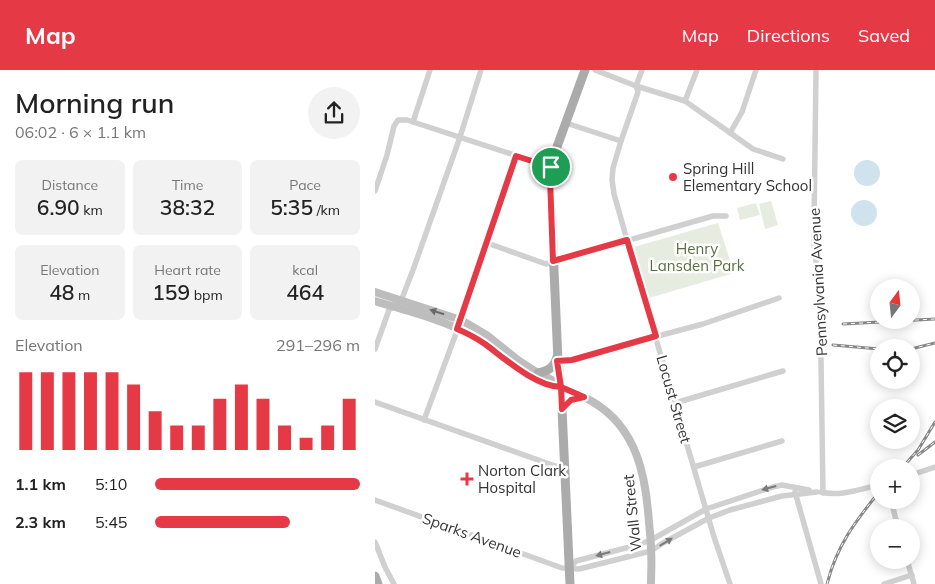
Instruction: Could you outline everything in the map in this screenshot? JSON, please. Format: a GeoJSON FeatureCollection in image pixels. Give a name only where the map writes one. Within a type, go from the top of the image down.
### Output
{"type":"FeatureCollection","features":[{"type":"Feature","properties":{"kind":"main road"},"geometry":{"type":"LineString","coordinates":[[570,584],[561,387],[557,359],[550,178],[551,167],[585,70]]}},
{"type":"Feature","properties":{"kind":"main road"},"geometry":{"type":"LineString","coordinates":[[538,373],[551,368],[557,359]]}},
{"type":"Feature","properties":{"kind":"main road"},"geometry":{"type":"LineString","coordinates":[[562,409],[571,400],[584,397]]}},
{"type":"Feature","properties":{"kind":"main road"},"geometry":{"type":"LineString","coordinates":[[375,576],[378,584]]}},
{"type":"Feature","properties":{"kind":"street"},"geometry":{"type":"LineString","coordinates":[[413,122],[430,70]]}},
{"type":"Feature","properties":{"kind":"street"},"geometry":{"type":"LineString","coordinates":[[375,349],[389,310],[401,301],[460,137],[481,70]]}},
{"type":"Feature","properties":{"kind":"street"},"geometry":{"type":"LineString","coordinates":[[595,70],[685,101],[753,150],[783,159]]}},
{"type":"Feature","properties":{"kind":"street","name":"Locust Street"},"geometry":{"type":"LineString","coordinates":[[642,70],[637,86],[638,92],[613,168],[614,194],[729,584]]}},
{"type":"Feature","properties":{"kind":"street"},"geometry":{"type":"LineString","coordinates":[[685,101],[697,70]]}},
{"type":"Feature","properties":{"kind":"street"},"geometry":{"type":"LineString","coordinates":[[731,133],[742,112],[756,70]]}},
{"type":"Feature","properties":{"kind":"street","name":"Pennsylvania Avenue"},"geometry":{"type":"LineString","coordinates":[[816,70],[814,236],[820,294],[820,492]]}},
{"type":"Feature","properties":{"kind":"street"},"geometry":{"type":"LineString","coordinates":[[375,191],[397,120],[407,120],[551,167]]}},
{"type":"Feature","properties":{"kind":"street"},"geometry":{"type":"LineString","coordinates":[[566,123],[621,140]]}},
{"type":"Feature","properties":{"kind":"street"},"geometry":{"type":"LineString","coordinates":[[425,420],[516,156]]}},
{"type":"Feature","properties":{"kind":"street"},"geometry":{"type":"LineString","coordinates":[[487,244],[547,264],[713,216],[727,216]]}},
{"type":"Feature","properties":{"kind":"street"},"geometry":{"type":"LineString","coordinates":[[375,292],[461,320],[488,336],[518,360],[561,387]]}},
{"type":"Feature","properties":{"kind":"street"},"geometry":{"type":"LineString","coordinates":[[557,359],[572,360],[703,324],[779,298]]}},
{"type":"Feature","properties":{"kind":"street"},"geometry":{"type":"LineString","coordinates":[[375,301],[457,329],[476,338],[525,373],[552,387],[561,387]]}},
{"type":"Feature","properties":{"kind":"street"},"geometry":{"type":"LineString","coordinates":[[675,404],[783,371]]}},
{"type":"Feature","properties":{"kind":"street","name":"Wall Street"},"geometry":{"type":"LineString","coordinates":[[561,387],[584,397],[610,415],[621,427],[639,459],[645,481],[651,540],[651,584]]}},
{"type":"Feature","properties":{"kind":"street"},"geometry":{"type":"LineString","coordinates":[[375,402],[565,468]]}},
{"type":"Feature","properties":{"kind":"street"},"geometry":{"type":"LineString","coordinates":[[694,467],[782,441]]}},
{"type":"Feature","properties":{"kind":"street"},"geometry":{"type":"LineString","coordinates":[[920,472],[935,467]]}},
{"type":"Feature","properties":{"kind":"street"},"geometry":{"type":"LineString","coordinates":[[569,568],[576,561],[632,547],[651,540],[706,509],[773,487],[782,485],[793,486],[820,492],[843,494],[870,486]]}},
{"type":"Feature","properties":{"kind":"street"},"geometry":{"type":"LineString","coordinates":[[793,486],[821,584]]}},
{"type":"Feature","properties":{"kind":"street"},"geometry":{"type":"LineString","coordinates":[[569,568],[579,569],[651,551],[709,518],[744,505],[795,494],[820,492]]}},
{"type":"Feature","properties":{"kind":"street","name":"Sparks Avenue"},"geometry":{"type":"LineString","coordinates":[[375,500],[562,568],[569,568]]}},
{"type":"Feature","properties":{"kind":"street"},"geometry":{"type":"LineString","coordinates":[[375,542],[394,584]]}},
{"type":"Feature","properties":{"kind":"street"},"geometry":{"type":"LineString","coordinates":[[910,569],[914,584]]}},
{"type":"Feature","properties":{"kind":"street"},"geometry":{"type":"LineString","coordinates":[[884,584],[912,575]]}},
{"type":"Feature","properties":{"kind":"green space"},"geometry":{"type":"Polygon","coordinates":[[[771,201],[778,225],[765,229],[759,204],[771,201]]]}},
{"type":"Feature","properties":{"kind":"green space"},"geometry":{"type":"Polygon","coordinates":[[[756,203],[760,215],[740,220],[737,208],[756,203]]]}},
{"type":"Feature","properties":{"kind":"green space","name":"Henry Lansden Park"},"geometry":{"type":"Polygon","coordinates":[[[718,223],[734,273],[649,298],[634,247],[718,223]]]}},
{"type":"Feature","properties":{"kind":"water"},"geometry":{"type":"Polygon","coordinates":[[[867,160],[876,164],[880,173],[876,182],[867,186],[858,182],[854,173],[858,164],[867,160]]]}},
{"type":"Feature","properties":{"kind":"water"},"geometry":{"type":"Polygon","coordinates":[[[864,200],[873,204],[877,213],[873,222],[864,226],[855,222],[851,213],[855,204],[864,200]]]}},
{"type":"Feature","properties":{"kind":"railway"},"geometry":{"type":"LineString","coordinates":[[843,324],[935,319]]}},
{"type":"Feature","properties":{"kind":"railway"},"geometry":{"type":"LineString","coordinates":[[920,347],[935,343]]}},
{"type":"Feature","properties":{"kind":"railway"},"geometry":{"type":"LineString","coordinates":[[833,345],[870,348]]}},
{"type":"Feature","properties":{"kind":"railway"},"geometry":{"type":"LineString","coordinates":[[910,459],[918,450],[935,422]]}},
{"type":"Feature","properties":{"kind":"railway"},"geometry":{"type":"LineString","coordinates":[[918,455],[935,442]]}},
{"type":"Feature","properties":{"kind":"railway"},"geometry":{"type":"LineString","coordinates":[[827,584],[836,557],[848,535],[870,504]]}},
{"type":"Feature","properties":{"kind":"place","name":"Spring Hill Elementary School"},"geometry":{"type":"Point","coordinates":[673,177]}},
{"type":"Feature","properties":{"kind":"place","name":"Norton Clark Hospital"},"geometry":{"type":"Point","coordinates":[467,479]}},
{"type":"Feature","properties":{"kind":"route"},"geometry":{"type":"LineString","coordinates":[[551,167],[516,156],[457,329],[476,338],[525,373],[552,387],[561,387],[562,409],[571,400],[584,397],[561,387],[557,361],[572,360],[656,336],[627,240],[553,261],[551,167]]}}]}
